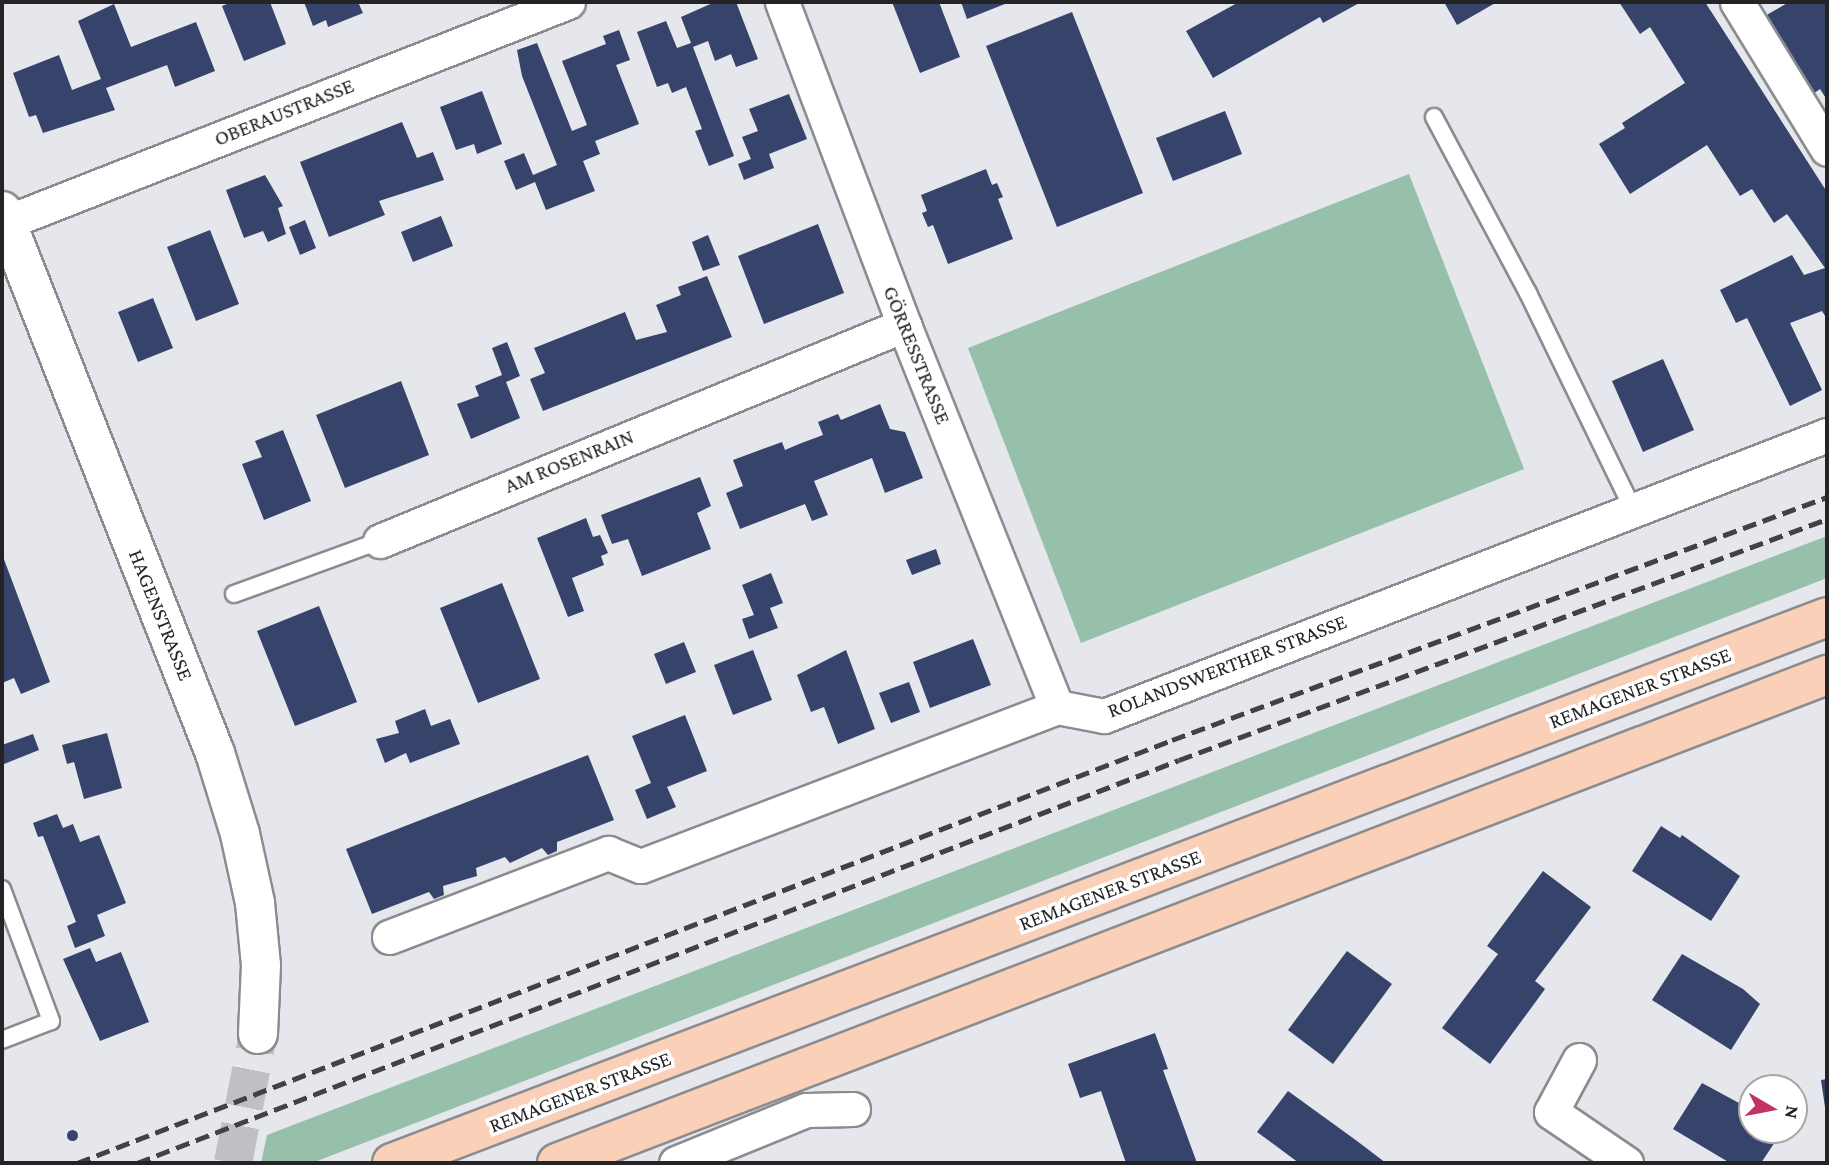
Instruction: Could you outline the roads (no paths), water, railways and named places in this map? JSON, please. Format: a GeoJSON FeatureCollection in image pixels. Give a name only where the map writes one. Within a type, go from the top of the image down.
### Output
{"type":"FeatureCollection","features":[{"type":"Feature","properties":{"kind":"main road","name":"HAGENSTRASSE"},"geometry":{"type":"LineString","coordinates":[[3,219],[215,753],[240,834],[255,903],[261,965],[258,1034]]}},
{"type":"Feature","properties":{"kind":"main road","name":"REMAGENER STRASSE"},"geometry":{"type":"LineString","coordinates":[[392,1163],[1827,617]]}},
{"type":"Feature","properties":{"kind":"main road"},"geometry":{"type":"LineString","coordinates":[[556,1163],[1827,675]]}},
{"type":"Feature","properties":{"kind":"street","name":"OBERAUSTRASSE"},"geometry":{"type":"LineString","coordinates":[[3,219],[568,2]]}},
{"type":"Feature","properties":{"kind":"street","name":"GÖRRESSTRASSE"},"geometry":{"type":"LineString","coordinates":[[782,2],[904,325],[1057,707]]}},
{"type":"Feature","properties":{"kind":"street"},"geometry":{"type":"LineString","coordinates":[[1737,2],[1827,149]]}},
{"type":"Feature","properties":{"kind":"street","name":"AM ROSENRAIN"},"geometry":{"type":"LineString","coordinates":[[380,541],[904,325]]}},
{"type":"Feature","properties":{"kind":"street","name":"ROLANDSWERTHER STRASSE"},"geometry":{"type":"LineString","coordinates":[[1057,707],[1104,716],[1827,435]]}},
{"type":"Feature","properties":{"kind":"street"},"geometry":{"type":"LineString","coordinates":[[388,937],[608,853],[641,866],[1057,707]]}},
{"type":"Feature","properties":{"kind":"street"},"geometry":{"type":"LineString","coordinates":[[1579,1060],[1552,1112],[1626,1163]]}},
{"type":"Feature","properties":{"kind":"street"},"geometry":{"type":"LineString","coordinates":[[676,1163],[806,1110],[853,1109]]}},
{"type":"Feature","properties":{"kind":"lane"},"geometry":{"type":"LineString","coordinates":[[1434,117],[1524,283],[1634,511]]}},
{"type":"Feature","properties":{"kind":"lane","name":"AM ROSENRAIN"},"geometry":{"type":"LineString","coordinates":[[234,594],[380,541]]}},
{"type":"Feature","properties":{"kind":"lane"},"geometry":{"type":"LineString","coordinates":[[2,889],[51,1021],[2,1040]]}},
{"type":"Feature","properties":{"kind":"tunnel"},"geometry":{"type":"LineString","coordinates":[[233,1163],[258,1034]]}},
{"type":"Feature","properties":{"kind":"railway"},"geometry":{"type":"LineString","coordinates":[[77,1163],[1172,740],[1827,497]]}},
{"type":"Feature","properties":{"kind":"railway"},"geometry":{"type":"LineString","coordinates":[[137,1163],[1179,760],[1827,519]]}}]}
